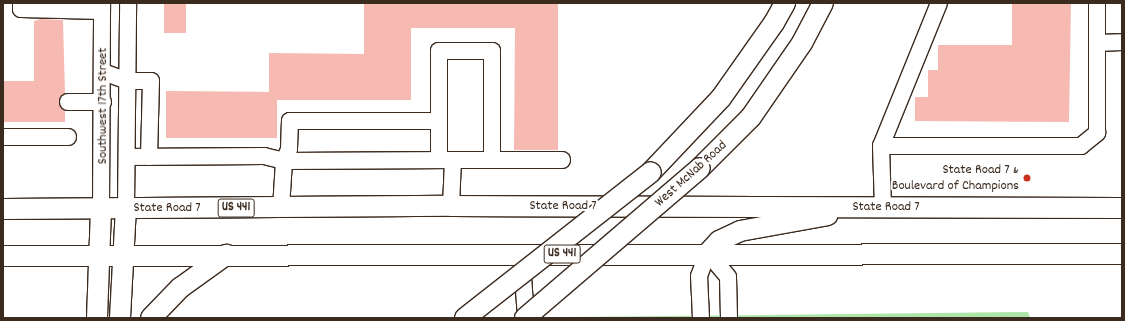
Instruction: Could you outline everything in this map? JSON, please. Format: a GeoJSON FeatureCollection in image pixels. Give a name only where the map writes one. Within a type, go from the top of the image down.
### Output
{"type":"FeatureCollection","features":[{"type":"Feature","properties":{"kind":"main road","name":"West McNab Road"},"geometry":{"type":"LineString","coordinates":[[465,318],[651,172],[721,98],[774,23],[785,3]]}},
{"type":"Feature","properties":{"kind":"main road","name":"West McNab Road"},"geometry":{"type":"LineString","coordinates":[[525,318],[700,168],[751,117],[802,43],[823,3]]}},
{"type":"Feature","properties":{"kind":"main road","name":"State Road 7"},"geometry":{"type":"LineString","coordinates":[[3,209],[452,206],[880,206],[1122,208]]}},
{"type":"Feature","properties":{"kind":"main road"},"geometry":{"type":"LineString","coordinates":[[708,253],[719,241],[740,231],[880,206]]}},
{"type":"Feature","properties":{"kind":"main road"},"geometry":{"type":"LineString","coordinates":[[120,318],[122,255],[126,208]]}},
{"type":"Feature","properties":{"kind":"main road"},"geometry":{"type":"LineString","coordinates":[[97,318],[101,209]]}},
{"type":"Feature","properties":{"kind":"main road","name":"US 441"},"geometry":{"type":"LineString","coordinates":[[3,256],[708,253],[1122,254]]}},
{"type":"Feature","properties":{"kind":"main road"},"geometry":{"type":"LineString","coordinates":[[151,318],[180,288],[226,255]]}},
{"type":"Feature","properties":{"kind":"street"},"geometry":{"type":"LineString","coordinates":[[21,3],[21,10],[102,7]]}},
{"type":"Feature","properties":{"kind":"street","name":"Southwest 17th Street"},"geometry":{"type":"LineString","coordinates":[[126,208],[128,3]]}},
{"type":"Feature","properties":{"kind":"street"},"geometry":{"type":"LineString","coordinates":[[880,206],[881,146],[939,3]]}},
{"type":"Feature","properties":{"kind":"street"},"geometry":{"type":"LineString","coordinates":[[881,146],[1081,146],[1097,133],[1097,3]]}},
{"type":"Feature","properties":{"kind":"street","name":"Southwest 17th Street"},"geometry":{"type":"LineString","coordinates":[[101,209],[103,102],[102,7]]}},
{"type":"Feature","properties":{"kind":"street"},"geometry":{"type":"LineString","coordinates":[[1097,43],[1122,42]]}},
{"type":"Feature","properties":{"kind":"street"},"geometry":{"type":"LineString","coordinates":[[452,206],[439,121],[440,51],[492,50],[492,160]]}},
{"type":"Feature","properties":{"kind":"street"},"geometry":{"type":"LineString","coordinates":[[103,72],[128,81],[151,81],[149,157]]}},
{"type":"Feature","properties":{"kind":"street"},"geometry":{"type":"LineString","coordinates":[[68,102],[103,102]]}},
{"type":"Feature","properties":{"kind":"street"},"geometry":{"type":"LineString","coordinates":[[281,208],[284,161],[290,149],[290,121],[439,121]]}},
{"type":"Feature","properties":{"kind":"street"},"geometry":{"type":"LineString","coordinates":[[3,137],[68,137]]}},
{"type":"Feature","properties":{"kind":"street"},"geometry":{"type":"LineString","coordinates":[[127,157],[264,156],[284,161],[562,160]]}},
{"type":"Feature","properties":{"kind":"street"},"geometry":{"type":"LineString","coordinates":[[701,318],[699,276],[708,253],[728,277],[729,318]]}},
{"type":"Feature","properties":{"kind":"street","name":"West McNab Road"},"geometry":{"type":"LineString","coordinates":[[521,254],[525,318]]}},
{"type":"Feature","properties":{"kind":"green space"},"geometry":{"type":"Polygon","coordinates":[[[1028,312],[1030,318],[568,318],[569,317],[1028,312]]]}},
{"type":"Feature","properties":{"kind":"building"},"geometry":{"type":"Polygon","coordinates":[[[164,3],[186,3],[186,33],[164,33],[164,3]]]}},
{"type":"Feature","properties":{"kind":"building"},"geometry":{"type":"Polygon","coordinates":[[[364,3],[558,3],[558,150],[514,150],[515,28],[411,28],[411,100],[277,100],[277,138],[166,138],[166,91],[269,92],[269,53],[364,54],[364,3]]]}},
{"type":"Feature","properties":{"kind":"building"},"geometry":{"type":"Polygon","coordinates":[[[1012,3],[1071,3],[1069,122],[915,121],[915,97],[928,97],[928,70],[938,70],[938,45],[1012,45],[1012,3]]]}},
{"type":"Feature","properties":{"kind":"building"},"geometry":{"type":"Polygon","coordinates":[[[41,19],[63,20],[65,93],[59,102],[65,111],[65,122],[3,122],[3,81],[34,81],[34,21],[41,19]]]}},
{"type":"Feature","properties":{"kind":"place","name":"State Road 7 & Boulevard of Champions"},"geometry":{"type":"Point","coordinates":[1027,178]}}]}
